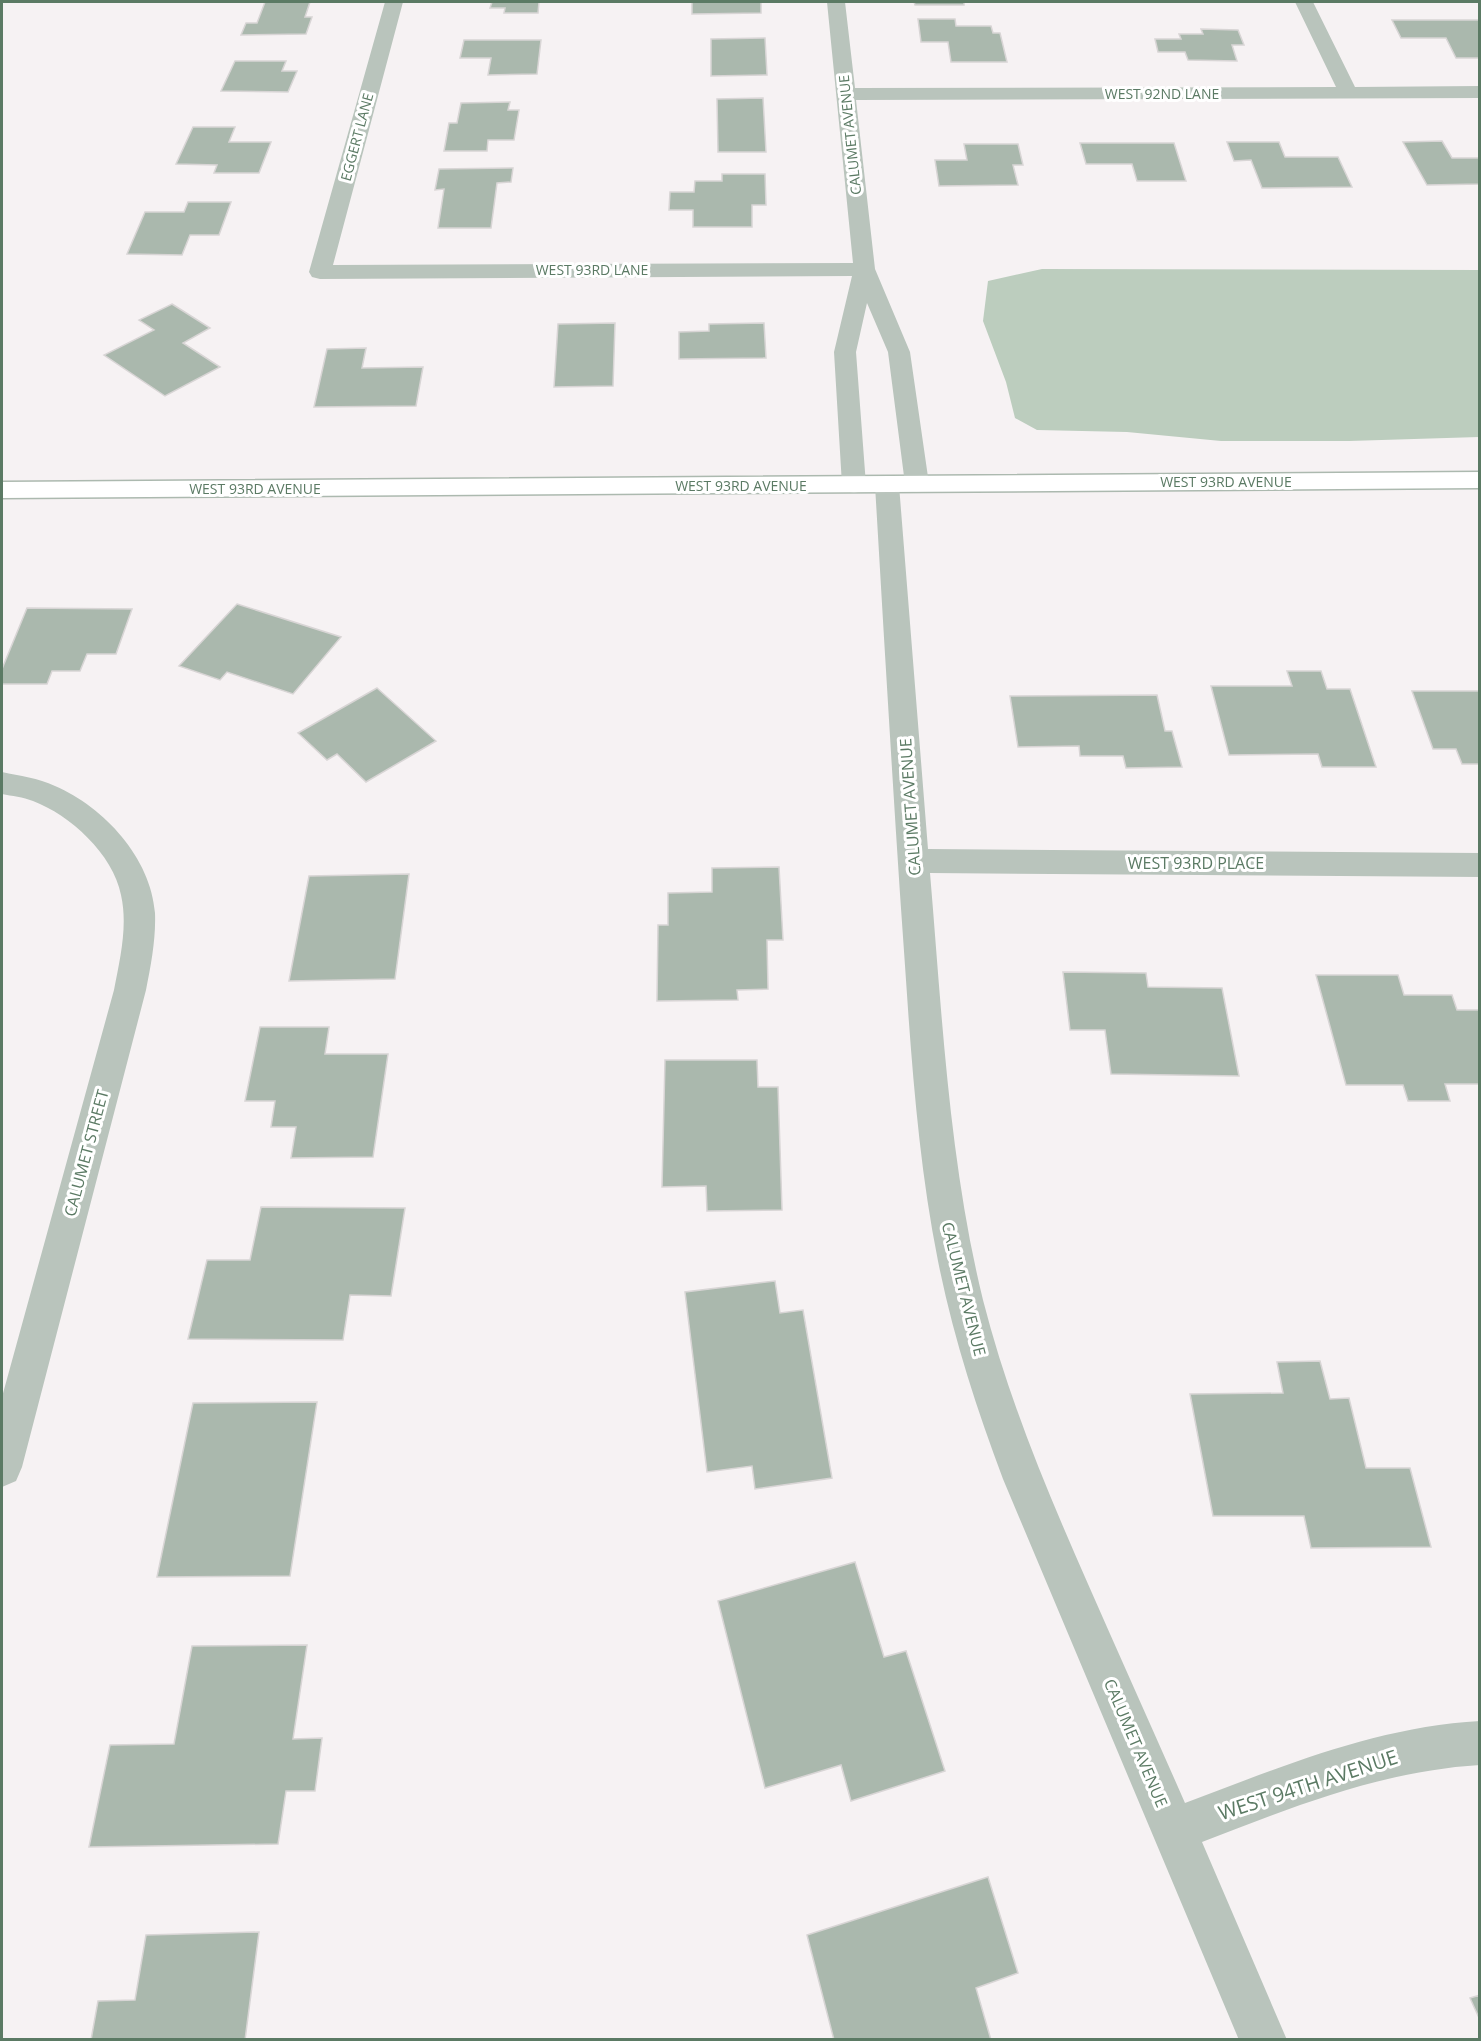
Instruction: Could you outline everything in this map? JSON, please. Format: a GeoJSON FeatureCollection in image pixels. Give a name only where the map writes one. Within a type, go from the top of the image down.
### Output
{"type":"FeatureCollection","features":[{"type":"Feature","properties":{"kind":"street","name":"EGGERT LANE"},"geometry":{"type":"LineString","coordinates":[[320,272],[394,2]]}},
{"type":"Feature","properties":{"kind":"street","name":"CALUMET AVENUE"},"geometry":{"type":"LineString","coordinates":[[836,2],[864,268],[899,352],[886,484],[913,861],[942,1193],[966,1305],[983,1368],[1030,1493],[1263,2040]]}},
{"type":"Feature","properties":{"kind":"street"},"geometry":{"type":"LineString","coordinates":[[1304,2],[1348,93]]}},
{"type":"Feature","properties":{"kind":"street","name":"WEST 92ND LANE"},"geometry":{"type":"LineString","coordinates":[[845,94],[1479,92]]}},
{"type":"Feature","properties":{"kind":"street","name":"WEST 93RD LANE"},"geometry":{"type":"LineString","coordinates":[[320,272],[864,268]]}},
{"type":"Feature","properties":{"kind":"street","name":"CALUMET AVENUE"},"geometry":{"type":"LineString","coordinates":[[864,268],[845,352],[886,484]]}},
{"type":"Feature","properties":{"kind":"street","name":"WEST 93RD AVENUE"},"geometry":{"type":"LineString","coordinates":[[2,490],[1479,480]]}},
{"type":"Feature","properties":{"kind":"street","name":"CALUMET STREET"},"geometry":{"type":"LineString","coordinates":[[2,783],[46,793],[81,816],[110,841],[128,869],[139,909],[137,949],[130,990],[2,1467]]}},
{"type":"Feature","properties":{"kind":"street","name":"WEST 93RD PLACE"},"geometry":{"type":"LineString","coordinates":[[913,861],[1479,865]]}},
{"type":"Feature","properties":{"kind":"street","name":"WEST 94TH AVENUE"},"geometry":{"type":"LineString","coordinates":[[1174,1830],[1352,1766],[1413,1750],[1479,1743]]}},
{"type":"Feature","properties":{"kind":"shaded area"},"geometry":{"type":"Polygon","coordinates":[[[1042,269],[1479,270],[1479,437],[1349,441],[1221,441],[1127,432],[1037,430],[1015,418],[1006,382],[983,321],[988,281],[1042,269]]]}},
{"type":"Feature","properties":{"kind":"building"},"geometry":{"type":"Polygon","coordinates":[[[265,2],[310,2],[305,17],[312,17],[306,34],[241,35],[246,23],[257,23],[265,2]]]}},
{"type":"Feature","properties":{"kind":"building"},"geometry":{"type":"Polygon","coordinates":[[[492,2],[539,2],[538,13],[504,13],[505,8],[490,8],[492,2]]]}},
{"type":"Feature","properties":{"kind":"building"},"geometry":{"type":"Polygon","coordinates":[[[692,2],[761,2],[761,13],[692,14],[692,2]]]}},
{"type":"Feature","properties":{"kind":"building"},"geometry":{"type":"Polygon","coordinates":[[[914,2],[964,2],[964,5],[915,5],[914,2]]]}},
{"type":"Feature","properties":{"kind":"building"},"geometry":{"type":"Polygon","coordinates":[[[918,19],[955,19],[956,26],[991,26],[993,33],[1000,33],[1007,62],[951,62],[948,42],[921,42],[918,19]]]}},
{"type":"Feature","properties":{"kind":"building"},"geometry":{"type":"Polygon","coordinates":[[[1392,20],[1480,20],[1480,58],[1456,58],[1446,38],[1401,38],[1392,20]]]}},
{"type":"Feature","properties":{"kind":"building"},"geometry":{"type":"Polygon","coordinates":[[[1201,29],[1238,30],[1244,45],[1232,45],[1237,61],[1188,60],[1185,52],[1158,52],[1155,39],[1181,39],[1179,34],[1203,34],[1201,29]]]}},
{"type":"Feature","properties":{"kind":"building"},"geometry":{"type":"Polygon","coordinates":[[[765,38],[767,75],[711,76],[711,39],[765,38]]]}},
{"type":"Feature","properties":{"kind":"building"},"geometry":{"type":"Polygon","coordinates":[[[464,40],[541,40],[537,74],[488,75],[491,58],[460,58],[464,40]]]}},
{"type":"Feature","properties":{"kind":"building"},"geometry":{"type":"Polygon","coordinates":[[[235,61],[286,61],[282,71],[297,71],[288,92],[221,91],[235,61]]]}},
{"type":"Feature","properties":{"kind":"building"},"geometry":{"type":"Polygon","coordinates":[[[763,98],[766,152],[718,152],[717,99],[763,98]]]}},
{"type":"Feature","properties":{"kind":"building"},"geometry":{"type":"Polygon","coordinates":[[[510,102],[508,110],[519,110],[514,140],[488,140],[487,151],[444,151],[449,123],[457,123],[461,103],[510,102]]]}},
{"type":"Feature","properties":{"kind":"building"},"geometry":{"type":"Polygon","coordinates":[[[193,127],[235,127],[229,142],[271,142],[259,173],[214,173],[217,165],[176,164],[193,127]]]}},
{"type":"Feature","properties":{"kind":"building"},"geometry":{"type":"Polygon","coordinates":[[[1442,141],[1452,158],[1480,158],[1480,184],[1427,185],[1403,142],[1442,141]]]}},
{"type":"Feature","properties":{"kind":"building"},"geometry":{"type":"Polygon","coordinates":[[[1227,142],[1279,142],[1285,157],[1338,157],[1352,187],[1262,188],[1251,160],[1234,161],[1227,142]]]}},
{"type":"Feature","properties":{"kind":"building"},"geometry":{"type":"Polygon","coordinates":[[[1080,143],[1174,143],[1186,181],[1137,181],[1132,164],[1086,164],[1080,143]]]}},
{"type":"Feature","properties":{"kind":"building"},"geometry":{"type":"Polygon","coordinates":[[[964,144],[1018,144],[1023,165],[1013,165],[1018,185],[939,186],[935,160],[967,160],[964,144]]]}},
{"type":"Feature","properties":{"kind":"building"},"geometry":{"type":"Polygon","coordinates":[[[513,168],[511,182],[497,183],[491,228],[438,228],[444,189],[435,190],[439,169],[513,168]]]}},
{"type":"Feature","properties":{"kind":"building"},"geometry":{"type":"Polygon","coordinates":[[[722,174],[765,174],[766,205],[752,205],[752,227],[693,227],[693,210],[669,210],[670,192],[694,192],[695,181],[722,181],[722,174]]]}},
{"type":"Feature","properties":{"kind":"building"},"geometry":{"type":"Polygon","coordinates":[[[188,202],[231,202],[219,235],[190,235],[182,255],[127,254],[145,212],[184,212],[188,202]]]}},
{"type":"Feature","properties":{"kind":"building"},"geometry":{"type":"Polygon","coordinates":[[[172,304],[210,328],[183,343],[220,367],[165,396],[104,355],[154,330],[139,320],[172,304]]]}},
{"type":"Feature","properties":{"kind":"building"},"geometry":{"type":"Polygon","coordinates":[[[615,323],[613,386],[554,387],[558,324],[615,323]]]}},
{"type":"Feature","properties":{"kind":"building"},"geometry":{"type":"Polygon","coordinates":[[[764,323],[766,358],[679,359],[679,332],[709,331],[709,324],[764,323]]]}},
{"type":"Feature","properties":{"kind":"building"},"geometry":{"type":"Polygon","coordinates":[[[366,348],[362,368],[423,367],[416,406],[314,407],[327,349],[366,348]]]}},
{"type":"Feature","properties":{"kind":"building"},"geometry":{"type":"Polygon","coordinates":[[[237,604],[341,637],[293,694],[227,672],[220,680],[179,666],[237,604]]]}},
{"type":"Feature","properties":{"kind":"building"},"geometry":{"type":"Polygon","coordinates":[[[27,608],[132,609],[116,654],[87,654],[80,671],[52,671],[47,684],[2,684],[2,669],[27,608]]]}},
{"type":"Feature","properties":{"kind":"building"},"geometry":{"type":"Polygon","coordinates":[[[1287,671],[1321,671],[1327,689],[1350,689],[1376,767],[1322,767],[1318,754],[1229,755],[1211,686],[1292,686],[1287,671]]]}},
{"type":"Feature","properties":{"kind":"building"},"geometry":{"type":"Polygon","coordinates":[[[377,688],[436,741],[366,782],[337,754],[327,760],[298,733],[377,688]]]}},
{"type":"Feature","properties":{"kind":"building"},"geometry":{"type":"Polygon","coordinates":[[[1412,691],[1480,691],[1480,764],[1462,764],[1456,749],[1433,749],[1412,691]]]}},
{"type":"Feature","properties":{"kind":"building"},"geometry":{"type":"Polygon","coordinates":[[[1157,695],[1165,731],[1172,731],[1182,767],[1126,768],[1123,756],[1080,756],[1079,746],[1018,747],[1010,696],[1157,695]]]}},
{"type":"Feature","properties":{"kind":"building"},"geometry":{"type":"Polygon","coordinates":[[[779,867],[783,940],[767,940],[768,989],[737,990],[738,1000],[657,1001],[658,925],[668,925],[668,893],[712,892],[712,868],[779,867]]]}},
{"type":"Feature","properties":{"kind":"building"},"geometry":{"type":"Polygon","coordinates":[[[409,874],[395,979],[289,981],[309,876],[409,874]]]}},
{"type":"Feature","properties":{"kind":"building"},"geometry":{"type":"Polygon","coordinates":[[[1063,972],[1146,973],[1148,987],[1222,988],[1239,1076],[1111,1074],[1105,1030],[1070,1030],[1063,972]]]}},
{"type":"Feature","properties":{"kind":"building"},"geometry":{"type":"Polygon","coordinates":[[[1316,975],[1398,975],[1404,995],[1452,995],[1457,1010],[1480,1010],[1480,1084],[1445,1084],[1450,1101],[1408,1101],[1403,1085],[1346,1085],[1316,975]]]}},
{"type":"Feature","properties":{"kind":"building"},"geometry":{"type":"Polygon","coordinates":[[[260,1027],[329,1027],[325,1054],[388,1054],[373,1157],[291,1158],[296,1127],[271,1127],[275,1101],[245,1101],[260,1027]]]}},
{"type":"Feature","properties":{"kind":"building"},"geometry":{"type":"Polygon","coordinates":[[[665,1060],[757,1060],[758,1087],[778,1087],[782,1210],[707,1211],[706,1186],[662,1187],[665,1060]]]}},
{"type":"Feature","properties":{"kind":"building"},"geometry":{"type":"Polygon","coordinates":[[[261,1207],[405,1208],[391,1296],[350,1295],[343,1340],[188,1339],[207,1260],[250,1260],[261,1207]]]}},
{"type":"Feature","properties":{"kind":"building"},"geometry":{"type":"Polygon","coordinates":[[[775,1281],[780,1313],[803,1310],[832,1478],[755,1489],[752,1466],[707,1472],[685,1292],[775,1281]]]}},
{"type":"Feature","properties":{"kind":"building"},"geometry":{"type":"Polygon","coordinates":[[[1320,1361],[1330,1399],[1349,1398],[1366,1468],[1410,1468],[1431,1547],[1311,1548],[1304,1516],[1213,1516],[1190,1394],[1283,1393],[1277,1362],[1320,1361]]]}},
{"type":"Feature","properties":{"kind":"building"},"geometry":{"type":"Polygon","coordinates":[[[317,1402],[290,1576],[157,1577],[193,1403],[317,1402]]]}},
{"type":"Feature","properties":{"kind":"building"},"geometry":{"type":"Polygon","coordinates":[[[855,1562],[884,1657],[906,1651],[945,1771],[851,1801],[841,1765],[765,1788],[718,1601],[855,1562]]]}},
{"type":"Feature","properties":{"kind":"building"},"geometry":{"type":"Polygon","coordinates":[[[307,1645],[293,1739],[322,1738],[315,1791],[286,1791],[278,1844],[89,1847],[110,1745],[174,1744],[192,1646],[307,1645]]]}},
{"type":"Feature","properties":{"kind":"building"},"geometry":{"type":"Polygon","coordinates":[[[988,1877],[1018,1973],[976,1988],[991,2040],[834,2040],[807,1935],[988,1877]]]}},
{"type":"Feature","properties":{"kind":"building"},"geometry":{"type":"Polygon","coordinates":[[[259,1932],[245,2040],[91,2040],[98,2001],[135,2000],[146,1935],[259,1932]]]}},
{"type":"Feature","properties":{"kind":"building"},"geometry":{"type":"Polygon","coordinates":[[[1480,1995],[1480,2020],[1470,1998],[1480,1995]]]}}]}
